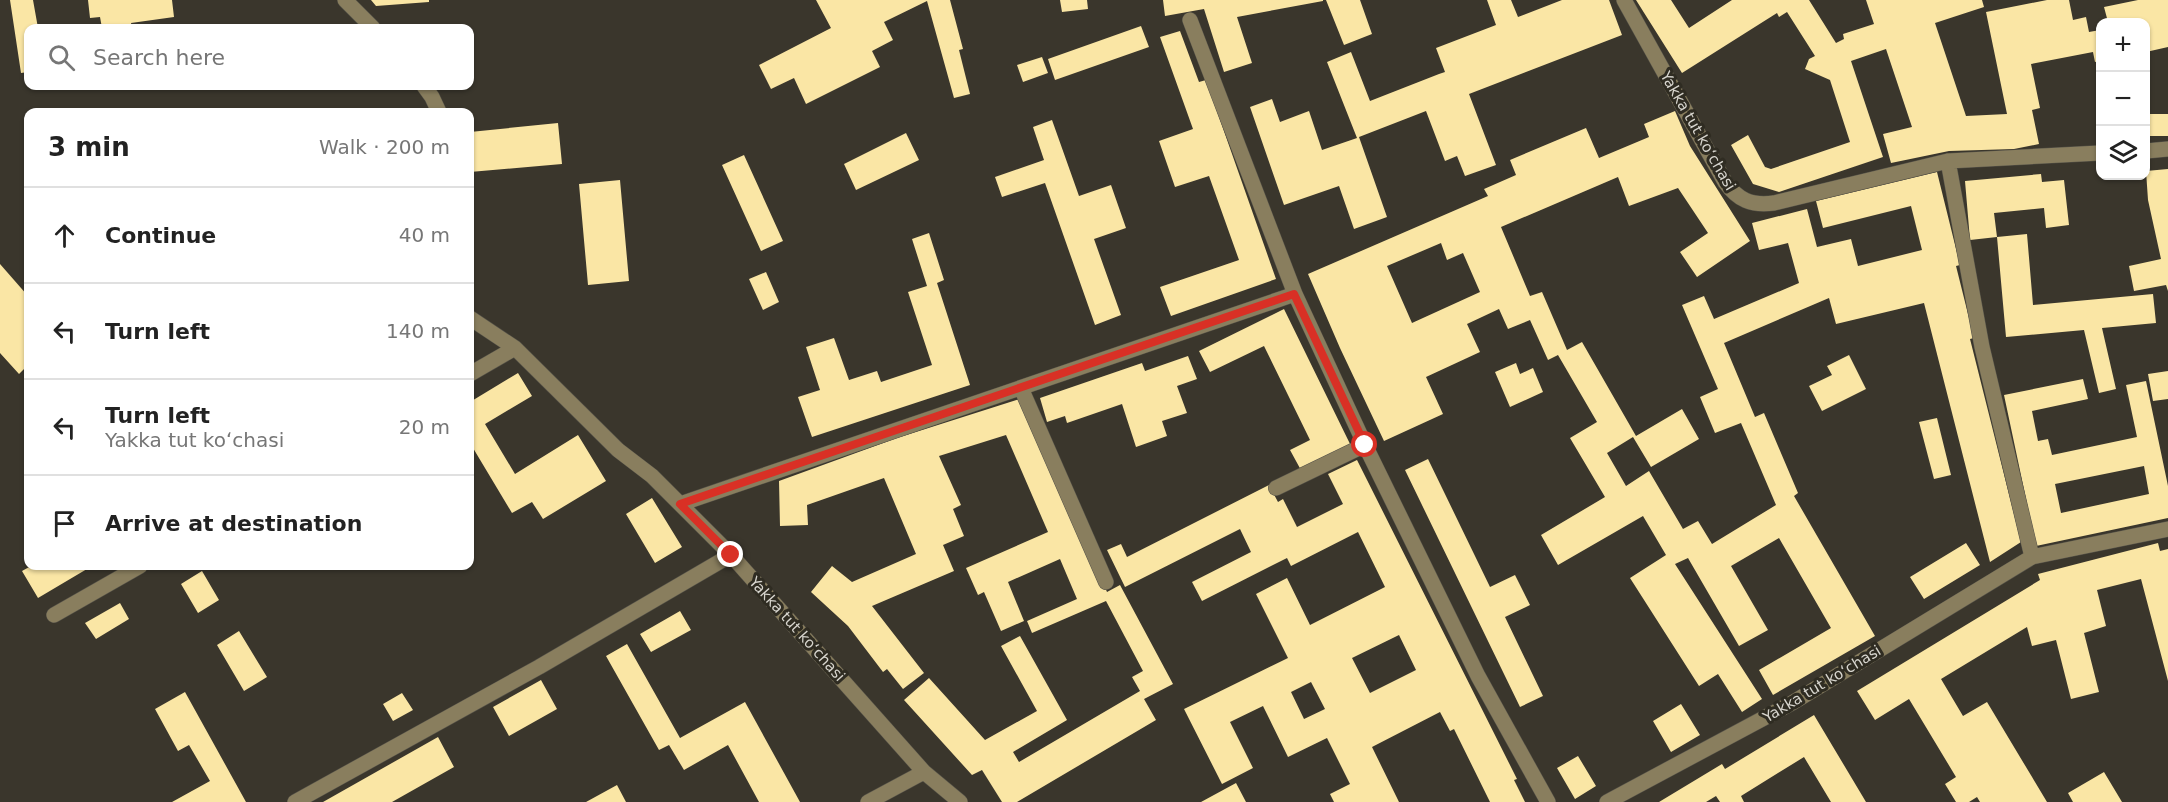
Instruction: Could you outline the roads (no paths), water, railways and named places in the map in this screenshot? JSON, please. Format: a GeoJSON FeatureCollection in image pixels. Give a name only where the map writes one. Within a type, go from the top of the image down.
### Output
{"type":"FeatureCollection","features":[{"type":"Feature","properties":{"kind":"street"},"geometry":{"type":"LineString","coordinates":[[345,0],[369,24]]}},
{"type":"Feature","properties":{"kind":"street","name":"Yakka tut koʻchasi"},"geometry":{"type":"LineString","coordinates":[[1624,0],[1725,182],[1733,194],[1746,202],[1760,205],[1774,203],[1948,161],[2096,153]]}},
{"type":"Feature","properties":{"kind":"street"},"geometry":{"type":"LineString","coordinates":[[1190,20],[1294,294],[1478,676],[1548,802]]}},
{"type":"Feature","properties":{"kind":"street"},"geometry":{"type":"LineString","coordinates":[[427,90],[437,108]]}},
{"type":"Feature","properties":{"kind":"street"},"geometry":{"type":"LineString","coordinates":[[2150,151],[2168,149]]}},
{"type":"Feature","properties":{"kind":"street"},"geometry":{"type":"LineString","coordinates":[[1948,161],[1982,347],[2032,557]]}},
{"type":"Feature","properties":{"kind":"street"},"geometry":{"type":"LineString","coordinates":[[680,504],[1294,294]]}},
{"type":"Feature","properties":{"kind":"street","name":"Yakka tut koʻchasi"},"geometry":{"type":"LineString","coordinates":[[474,321],[515,348],[618,450],[652,476],[731,555],[924,772],[960,802]]}},
{"type":"Feature","properties":{"kind":"street"},"geometry":{"type":"LineString","coordinates":[[474,372],[515,348]]}},
{"type":"Feature","properties":{"kind":"street"},"geometry":{"type":"LineString","coordinates":[[1021,388],[1106,582]]}},
{"type":"Feature","properties":{"kind":"street"},"geometry":{"type":"LineString","coordinates":[[1276,488],[1365,445]]}},
{"type":"Feature","properties":{"kind":"street","name":"Yakka tut koʻchasi"},"geometry":{"type":"LineString","coordinates":[[1607,802],[1792,704],[2032,557],[2168,529]]}},
{"type":"Feature","properties":{"kind":"street"},"geometry":{"type":"LineString","coordinates":[[296,802],[539,667],[731,555]]}},
{"type":"Feature","properties":{"kind":"street"},"geometry":{"type":"LineString","coordinates":[[54,615],[133,570]]}},
{"type":"Feature","properties":{"kind":"street"},"geometry":{"type":"LineString","coordinates":[[868,802],[924,772]]}}]}
